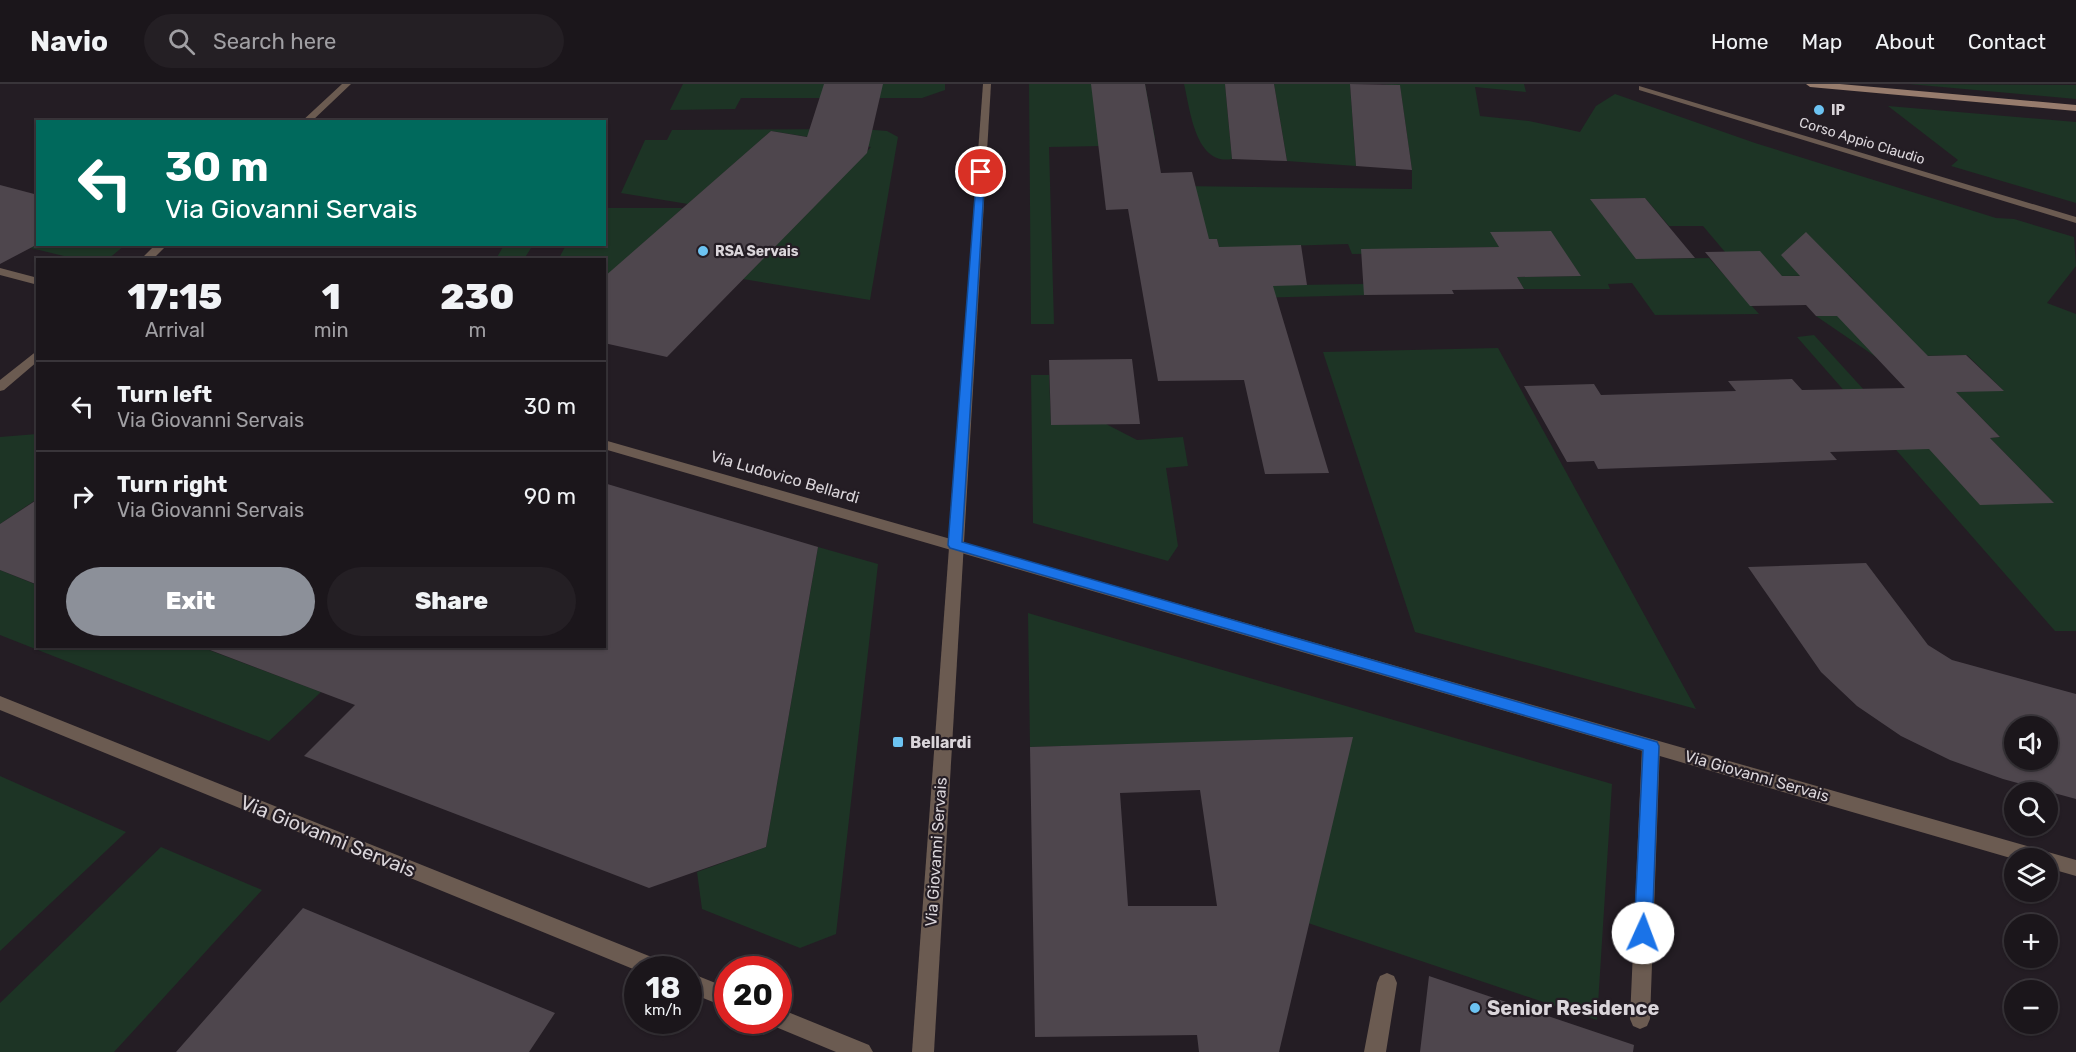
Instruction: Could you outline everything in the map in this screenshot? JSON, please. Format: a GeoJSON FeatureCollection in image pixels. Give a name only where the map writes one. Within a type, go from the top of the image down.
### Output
{"type":"FeatureCollection","features":[{"type":"Feature","properties":{"kind":"main road"},"geometry":{"type":"LineString","coordinates":[[1810,84],[2076,108]]}},
{"type":"Feature","properties":{"kind":"street"},"geometry":{"type":"LineString","coordinates":[[306,120],[347,84]]}},
{"type":"Feature","properties":{"kind":"street","name":"Via Giovanni Servais"},"geometry":{"type":"LineString","coordinates":[[923,1052],[987,84]]}},
{"type":"Feature","properties":{"kind":"street","name":"Corso Appio Claudio"},"geometry":{"type":"LineString","coordinates":[[1642,88],[2076,219]]}},
{"type":"Feature","properties":{"kind":"street"},"geometry":{"type":"LineString","coordinates":[[147,258],[161,246]]}},
{"type":"Feature","properties":{"kind":"street"},"geometry":{"type":"LineString","coordinates":[[0,271],[36,281]]}},
{"type":"Feature","properties":{"kind":"street"},"geometry":{"type":"LineString","coordinates":[[0,387],[36,356]]}},
{"type":"Feature","properties":{"kind":"street","name":"Via Ludovico Bellardi"},"geometry":{"type":"LineString","coordinates":[[606,445],[955,545]]}},
{"type":"Feature","properties":{"kind":"street","name":"Via Giovanni Servais"},"geometry":{"type":"LineString","coordinates":[[955,545],[2005,848]]}},
{"type":"Feature","properties":{"kind":"street","name":"Via Giovanni Servais"},"geometry":{"type":"LineString","coordinates":[[0,703],[625,956]]}},
{"type":"Feature","properties":{"kind":"street"},"geometry":{"type":"LineString","coordinates":[[1640,1019],[1651,746]]}},
{"type":"Feature","properties":{"kind":"street"},"geometry":{"type":"LineString","coordinates":[[2058,863],[2076,868]]}},
{"type":"Feature","properties":{"kind":"street"},"geometry":{"type":"LineString","coordinates":[[1376,1052],[1387,983]]}},
{"type":"Feature","properties":{"kind":"street"},"geometry":{"type":"LineString","coordinates":[[792,1024],[862,1052]]}},
{"type":"Feature","properties":{"kind":"green space"},"geometry":{"type":"Polygon","coordinates":[[[683,84],[945,84],[945,90],[922,98],[741,98],[735,109],[670,110],[683,84]]]}},
{"type":"Feature","properties":{"kind":"green space"},"geometry":{"type":"Polygon","coordinates":[[[1029,84],[1145,84],[1155,138],[1155,145],[1049,147],[1054,324],[1031,324],[1029,84]]]}},
{"type":"Feature","properties":{"kind":"green space"},"geometry":{"type":"Polygon","coordinates":[[[1184,84],[1225,84],[1232,159],[1220,159],[1210,154],[1202,145],[1192,120],[1184,84]]]}},
{"type":"Feature","properties":{"kind":"green space"},"geometry":{"type":"Polygon","coordinates":[[[1274,84],[1350,84],[1356,166],[1287,161],[1274,84]]]}},
{"type":"Feature","properties":{"kind":"green space"},"geometry":{"type":"Polygon","coordinates":[[[1382,84],[1524,84],[1526,92],[1475,87],[1480,116],[1529,121],[1580,132],[1596,106],[1615,94],[1755,143],[1996,218],[2014,219],[2074,237],[2076,266],[2047,303],[2076,314],[2076,631],[2055,631],[1797,337],[1814,335],[1865,391],[2053,502],[1990,438],[2000,437],[1956,392],[2003,390],[1967,355],[1876,357],[1816,316],[1887,315],[1849,275],[1782,276],[1725,252],[1703,226],[1669,226],[1645,198],[1591,199],[1652,259],[1709,258],[1759,314],[1655,315],[1632,283],[1608,284],[1610,289],[1524,289],[1517,277],[1581,276],[1491,232],[1499,247],[1431,248],[1433,253],[1352,254],[1348,244],[1284,246],[1298,285],[1364,284],[1369,295],[1212,299],[1229,282],[1217,239],[1209,239],[1180,186],[1412,189],[1412,170],[1400,86],[1382,84]]]}},
{"type":"Feature","properties":{"kind":"green space"},"geometry":{"type":"Polygon","coordinates":[[[1909,84],[2076,85],[2076,99],[1909,84]]]}},
{"type":"Feature","properties":{"kind":"green space"},"geometry":{"type":"Polygon","coordinates":[[[1888,106],[2076,122],[2076,203],[1951,166],[1958,160],[1888,106]]]}},
{"type":"Feature","properties":{"kind":"green space"},"geometry":{"type":"Polygon","coordinates":[[[862,129],[887,131],[898,137],[870,300],[743,279],[871,147],[771,131],[688,204],[621,193],[645,140],[667,140],[672,130],[862,129]]]}},
{"type":"Feature","properties":{"kind":"green space"},"geometry":{"type":"Polygon","coordinates":[[[606,208],[683,208],[606,276],[606,258],[559,258],[565,246],[606,246],[606,208]]]}},
{"type":"Feature","properties":{"kind":"green space"},"geometry":{"type":"Polygon","coordinates":[[[36,245],[124,246],[109,258],[72,258],[31,248],[36,245]]]}},
{"type":"Feature","properties":{"kind":"green space"},"geometry":{"type":"Polygon","coordinates":[[[503,246],[532,246],[525,258],[497,258],[503,246]]]}},
{"type":"Feature","properties":{"kind":"green space"},"geometry":{"type":"Polygon","coordinates":[[[1498,348],[1696,709],[1415,632],[1323,352],[1498,348]]]}},
{"type":"Feature","properties":{"kind":"green space"},"geometry":{"type":"Polygon","coordinates":[[[1031,375],[1049,375],[1051,425],[1106,424],[1137,440],[1183,437],[1188,466],[1166,468],[1178,546],[1168,561],[1033,523],[1031,375]]]}},
{"type":"Feature","properties":{"kind":"green space"},"geometry":{"type":"Polygon","coordinates":[[[36,434],[36,500],[0,524],[0,437],[36,434]]]}},
{"type":"Feature","properties":{"kind":"green space"},"geometry":{"type":"Polygon","coordinates":[[[818,547],[878,564],[836,934],[800,948],[702,909],[697,872],[766,847],[818,547]]]}},
{"type":"Feature","properties":{"kind":"green space"},"geometry":{"type":"Polygon","coordinates":[[[0,570],[36,585],[36,648],[204,648],[321,692],[269,741],[0,635],[0,570]]]}},
{"type":"Feature","properties":{"kind":"green space"},"geometry":{"type":"Polygon","coordinates":[[[1028,613],[1612,784],[1597,1020],[1308,923],[1352,738],[1030,747],[1028,613]]]}},
{"type":"Feature","properties":{"kind":"green space"},"geometry":{"type":"Polygon","coordinates":[[[0,776],[126,832],[0,951],[0,776]]]}},
{"type":"Feature","properties":{"kind":"green space"},"geometry":{"type":"Polygon","coordinates":[[[161,847],[262,890],[114,1052],[0,1052],[0,1003],[161,847]]]}},
{"type":"Feature","properties":{"kind":"building","name":"RSA Servais"},"geometry":{"type":"Polygon","coordinates":[[[824,84],[883,84],[867,153],[667,357],[606,343],[606,275],[771,131],[807,137],[824,84]]]}},
{"type":"Feature","properties":{"kind":"building"},"geometry":{"type":"Polygon","coordinates":[[[1091,84],[1145,84],[1161,173],[1192,172],[1209,239],[1217,239],[1219,247],[1301,245],[1307,285],[1273,286],[1329,473],[1265,474],[1244,380],[1158,381],[1128,209],[1106,210],[1091,84]]]}},
{"type":"Feature","properties":{"kind":"building"},"geometry":{"type":"Polygon","coordinates":[[[1225,84],[1274,84],[1287,161],[1232,159],[1225,84]]]}},
{"type":"Feature","properties":{"kind":"building"},"geometry":{"type":"Polygon","coordinates":[[[1350,84],[1400,85],[1412,170],[1356,166],[1350,84]]]}},
{"type":"Feature","properties":{"kind":"building"},"geometry":{"type":"Polygon","coordinates":[[[0,185],[36,194],[36,245],[0,264],[0,185]]]}},
{"type":"Feature","properties":{"kind":"building"},"geometry":{"type":"Polygon","coordinates":[[[1645,198],[1695,258],[1636,259],[1590,199],[1645,198]]]}},
{"type":"Feature","properties":{"kind":"building"},"geometry":{"type":"Polygon","coordinates":[[[1551,231],[1581,276],[1517,277],[1524,289],[1452,290],[1454,294],[1364,295],[1361,249],[1499,247],[1490,232],[1551,231]]]}},
{"type":"Feature","properties":{"kind":"building"},"geometry":{"type":"Polygon","coordinates":[[[1806,232],[1928,356],[1966,355],[2004,391],[1956,392],[2000,437],[1990,438],[2054,503],[1980,505],[1929,449],[1830,452],[1837,460],[1685,466],[1598,469],[1594,461],[1567,462],[1524,386],[1594,384],[1601,395],[1736,391],[1728,381],[1792,379],[1802,390],[1905,388],[1837,316],[1816,316],[1806,305],[1750,306],[1705,252],[1760,251],[1782,276],[1800,276],[1781,255],[1806,232]]]}},
{"type":"Feature","properties":{"kind":"building"},"geometry":{"type":"Polygon","coordinates":[[[1132,359],[1140,424],[1051,425],[1049,360],[1132,359]]]}},
{"type":"Feature","properties":{"kind":"building"},"geometry":{"type":"Polygon","coordinates":[[[606,484],[818,547],[766,847],[649,888],[304,756],[355,705],[210,650],[210,648],[606,648],[606,484]]]}},
{"type":"Feature","properties":{"kind":"building"},"geometry":{"type":"Polygon","coordinates":[[[36,500],[36,584],[0,570],[0,524],[36,500]]]}},
{"type":"Feature","properties":{"kind":"building"},"geometry":{"type":"Polygon","coordinates":[[[1866,563],[1928,645],[1952,660],[2076,694],[2076,799],[2058,794],[2058,782],[2014,782],[2003,779],[1950,760],[1901,736],[1857,706],[1821,672],[1748,567],[1866,563]]]}},
{"type":"Feature","properties":{"kind":"building"},"geometry":{"type":"Polygon","coordinates":[[[1353,737],[1279,1052],[1199,1052],[1197,1035],[1035,1037],[1030,747],[1353,737]],[[1200,790],[1120,793],[1128,906],[1217,906],[1200,790]]]}},
{"type":"Feature","properties":{"kind":"building"},"geometry":{"type":"Polygon","coordinates":[[[303,908],[555,1013],[529,1052],[176,1052],[303,908]]]}},
{"type":"Feature","properties":{"kind":"building","name":"Senior Residence"},"geometry":{"type":"Polygon","coordinates":[[[1429,976],[1634,1045],[1633,1052],[1420,1052],[1429,976]]]}},
{"type":"Feature","properties":{"kind":"place","name":"IP"},"geometry":{"type":"Point","coordinates":[1819,110]}},
{"type":"Feature","properties":{"kind":"place","name":"RSA Servais"},"geometry":{"type":"Point","coordinates":[703,251]}},
{"type":"Feature","properties":{"kind":"place","name":"Bellardi"},"geometry":{"type":"Point","coordinates":[898,742]}},
{"type":"Feature","properties":{"kind":"place","name":"Senior Residence"},"geometry":{"type":"Point","coordinates":[1475,1008]}},
{"type":"Feature","properties":{"kind":"route"},"geometry":{"type":"LineString","coordinates":[[981,172],[955,545],[1651,746],[1643,933]]}}]}
